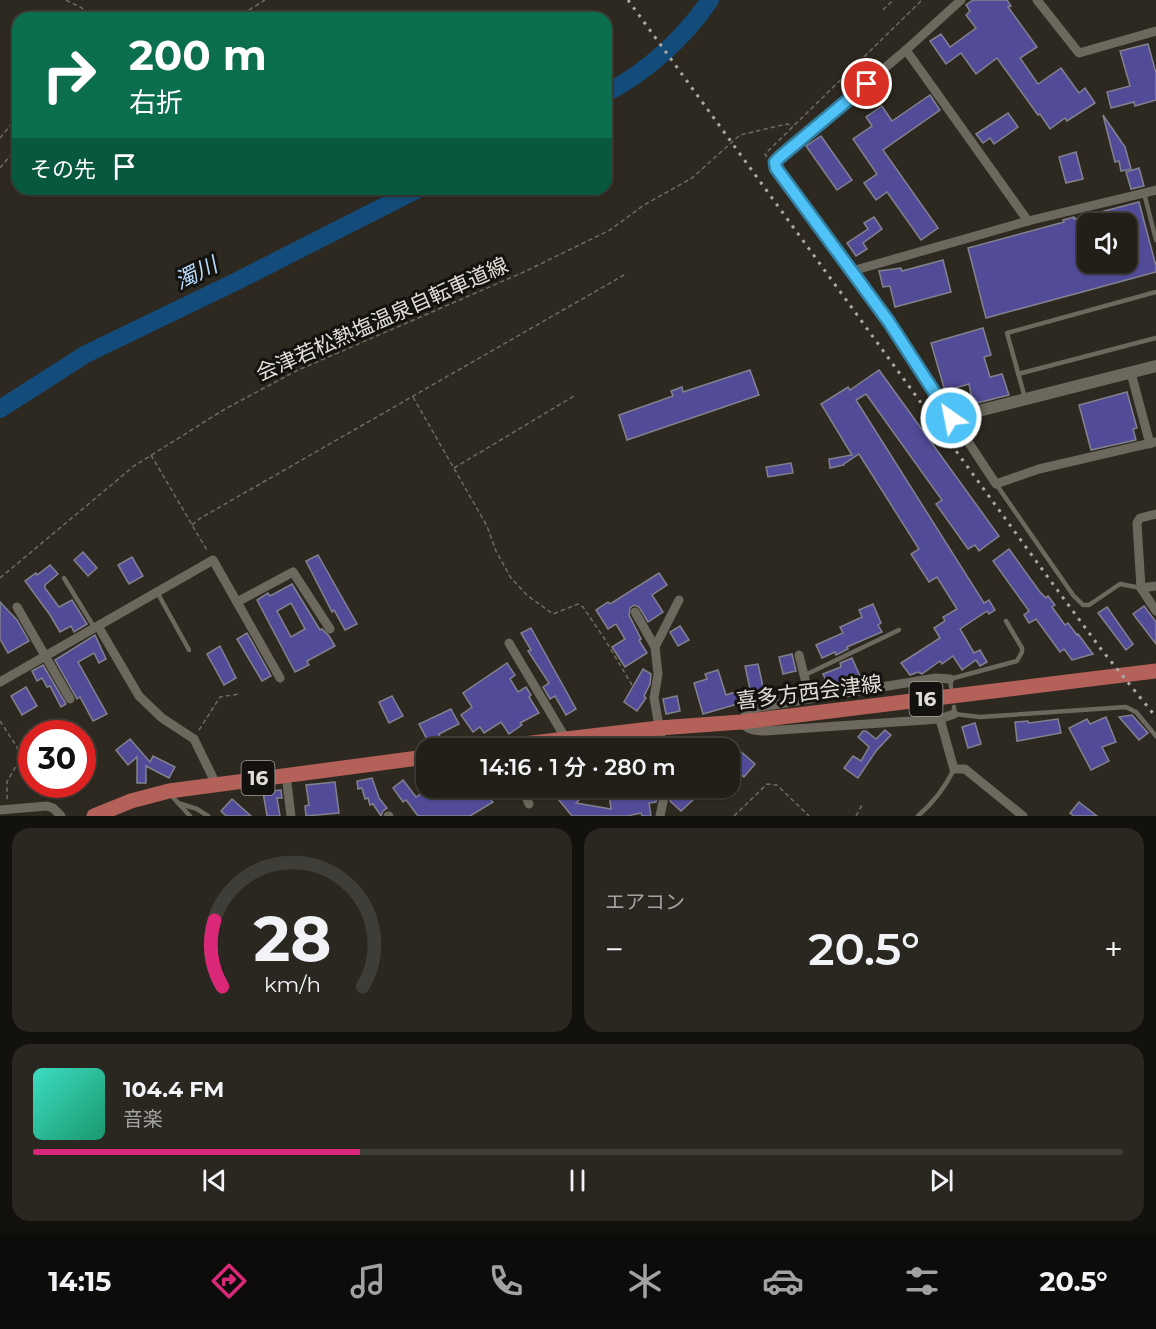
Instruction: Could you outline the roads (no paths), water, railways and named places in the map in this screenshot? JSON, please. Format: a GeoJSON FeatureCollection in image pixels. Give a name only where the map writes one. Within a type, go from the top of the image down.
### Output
{"type":"FeatureCollection","features":[{"type":"Feature","properties":{"kind":"main road","name":"喜多方西会津線"},"geometry":{"type":"LineString","coordinates":[[574,738],[659,728],[741,722],[1156,671]]}},
{"type":"Feature","properties":{"kind":"main road","name":"16"},"geometry":{"type":"LineString","coordinates":[[94,816],[131,801],[173,797],[216,784],[416,758]]}},
{"type":"Feature","properties":{"kind":"street"},"geometry":{"type":"LineString","coordinates":[[961,0],[775,162],[776,168],[889,322],[996,484],[1039,470],[1153,443],[1131,373]]}},
{"type":"Feature","properties":{"kind":"street"},"geometry":{"type":"LineString","coordinates":[[1037,0],[1079,53],[1156,31]]}},
{"type":"Feature","properties":{"kind":"street"},"geometry":{"type":"LineString","coordinates":[[906,50],[1028,220]]}},
{"type":"Feature","properties":{"kind":"street"},"geometry":{"type":"LineString","coordinates":[[852,271],[1028,220],[1156,190]]}},
{"type":"Feature","properties":{"kind":"street"},"geometry":{"type":"LineString","coordinates":[[951,418],[1156,366]]}},
{"type":"Feature","properties":{"kind":"street"},"geometry":{"type":"LineString","coordinates":[[1156,514],[1140,518],[1137,524],[1141,588],[1156,611]]}},
{"type":"Feature","properties":{"kind":"street"},"geometry":{"type":"LineString","coordinates":[[0,682],[213,560],[280,678]]}},
{"type":"Feature","properties":{"kind":"street"},"geometry":{"type":"LineString","coordinates":[[237,602],[293,572],[330,629]]}},
{"type":"Feature","properties":{"kind":"street"},"geometry":{"type":"LineString","coordinates":[[1141,588],[1156,586]]}},
{"type":"Feature","properties":{"kind":"street"},"geometry":{"type":"LineString","coordinates":[[655,647],[679,600]]}},
{"type":"Feature","properties":{"kind":"street"},"geometry":{"type":"LineString","coordinates":[[17,608],[70,699]]}},
{"type":"Feature","properties":{"kind":"street"},"geometry":{"type":"LineString","coordinates":[[635,612],[655,647],[658,674],[654,698],[661,738]]}},
{"type":"Feature","properties":{"kind":"street"},"geometry":{"type":"LineString","coordinates":[[96,627],[144,702],[162,718],[194,739],[216,784]]}},
{"type":"Feature","properties":{"kind":"street"},"geometry":{"type":"LineString","coordinates":[[509,643],[565,738]]}},
{"type":"Feature","properties":{"kind":"street"},"geometry":{"type":"LineString","coordinates":[[799,655],[810,699]]}},
{"type":"Feature","properties":{"kind":"street"},"geometry":{"type":"LineString","coordinates":[[950,683],[936,678],[754,708],[741,722],[745,727],[755,731],[765,731],[940,718],[954,710]]}},
{"type":"Feature","properties":{"kind":"street"},"geometry":{"type":"LineString","coordinates":[[940,718],[954,769],[964,769],[1023,816]]}},
{"type":"Feature","properties":{"kind":"street"},"geometry":{"type":"LineString","coordinates":[[286,775],[291,816]]}},
{"type":"Feature","properties":{"kind":"street"},"geometry":{"type":"LineString","coordinates":[[526,798],[529,804]]}},
{"type":"Feature","properties":{"kind":"street"},"geometry":{"type":"LineString","coordinates":[[660,816],[664,798]]}},
{"type":"Feature","properties":{"kind":"street"},"geometry":{"type":"LineString","coordinates":[[3,810],[47,806],[53,808],[61,816]]}},
{"type":"Feature","properties":{"kind":"lane"},"geometry":{"type":"LineString","coordinates":[[1144,194],[1156,240]]}},
{"type":"Feature","properties":{"kind":"lane"},"geometry":{"type":"LineString","coordinates":[[1025,398],[1006,333],[1156,292]]}},
{"type":"Feature","properties":{"kind":"lane"},"geometry":{"type":"LineString","coordinates":[[1018,374],[1156,338]]}},
{"type":"Feature","properties":{"kind":"lane"},"geometry":{"type":"LineString","coordinates":[[996,484],[1083,605],[1089,605],[1120,584],[1141,588]]}},
{"type":"Feature","properties":{"kind":"lane"},"geometry":{"type":"LineString","coordinates":[[64,579],[96,627]]}},
{"type":"Feature","properties":{"kind":"lane"},"geometry":{"type":"LineString","coordinates":[[156,592],[189,650]]}},
{"type":"Feature","properties":{"kind":"lane"},"geometry":{"type":"LineString","coordinates":[[950,683],[1017,661],[1022,648],[1006,621]]}},
{"type":"Feature","properties":{"kind":"lane"},"geometry":{"type":"LineString","coordinates":[[805,675],[899,630]]}},
{"type":"Feature","properties":{"kind":"lane"},"geometry":{"type":"LineString","coordinates":[[954,710],[980,717],[1126,707],[1136,712],[1156,736]]}},
{"type":"Feature","properties":{"kind":"lane"},"geometry":{"type":"LineString","coordinates":[[918,816],[933,803],[954,769]]}},
{"type":"Feature","properties":{"kind":"lane"},"geometry":{"type":"LineString","coordinates":[[173,797],[190,816]]}},
{"type":"Feature","properties":{"kind":"lane"},"geometry":{"type":"LineString","coordinates":[[173,797],[208,816]]}},
{"type":"Feature","properties":{"kind":"waterway","name":"濁川"},"geometry":{"type":"LineString","coordinates":[[612,90],[664,53],[689,28],[710,0]]}},
{"type":"Feature","properties":{"kind":"waterway","name":"濁川"},"geometry":{"type":"LineString","coordinates":[[0,409],[86,354],[406,195]]}},
{"type":"Feature","properties":{"kind":"railway"},"geometry":{"type":"LineString","coordinates":[[628,0],[1047,576],[1101,649],[1156,717]]}}]}
